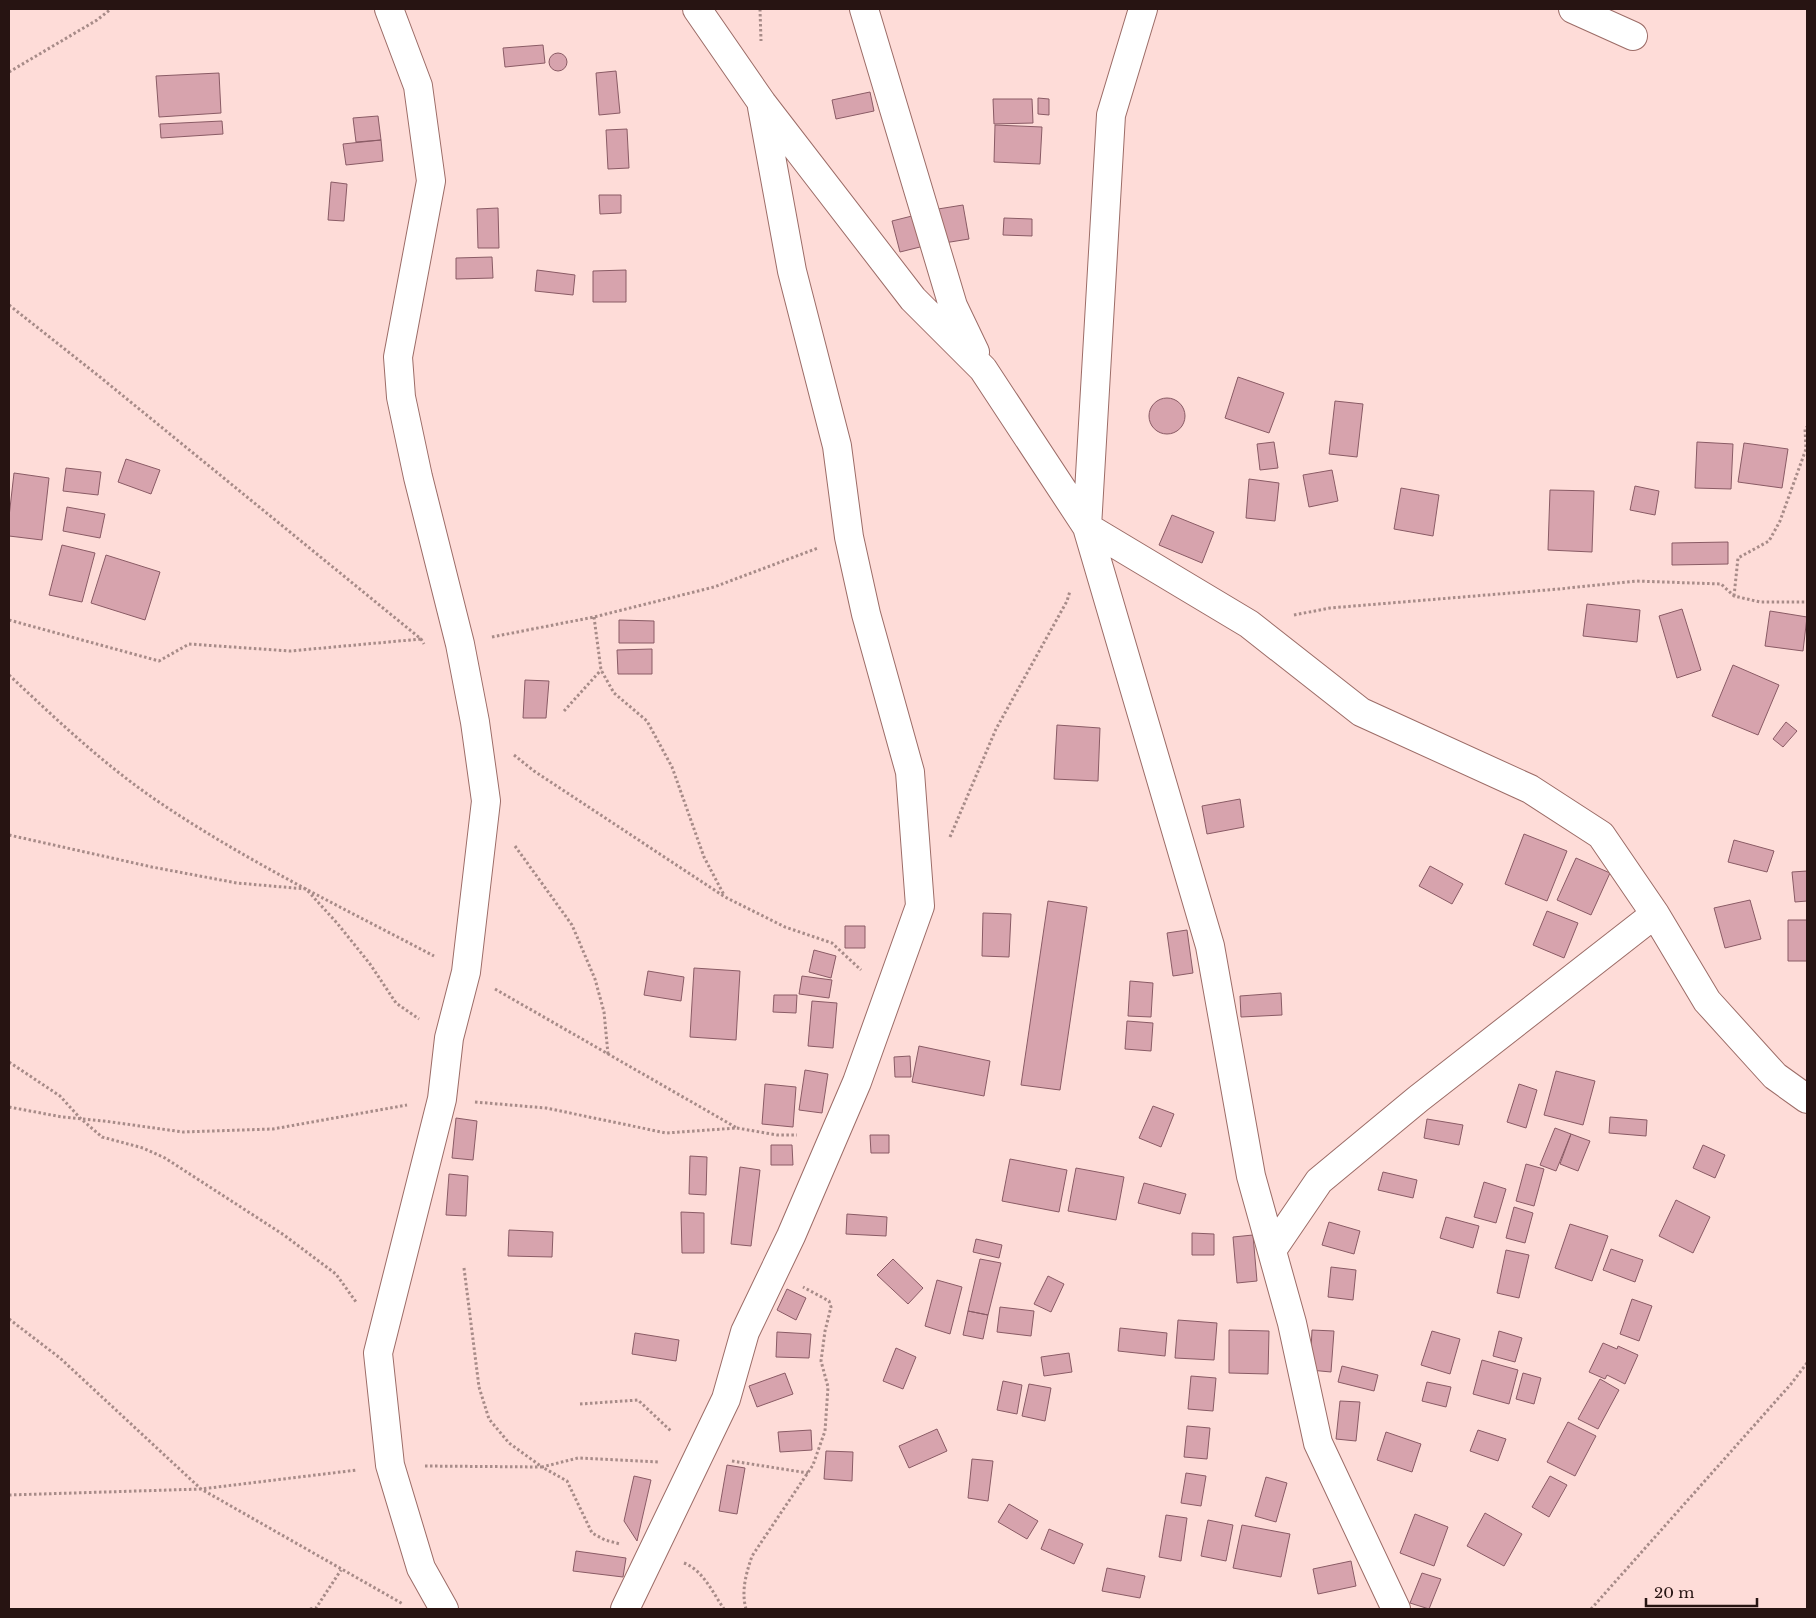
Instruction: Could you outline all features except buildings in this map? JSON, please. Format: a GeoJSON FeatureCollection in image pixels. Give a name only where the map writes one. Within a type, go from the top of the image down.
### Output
{"type":"FeatureCollection","features":[{"type":"Feature","properties":{"kind":"street"},"geometry":{"type":"LineString","coordinates":[[389,9],[418,86],[431,181],[398,357],[401,397],[418,477],[460,644],[486,802],[466,972],[449,1038],[442,1099],[378,1353],[390,1466],[421,1568],[444,1609]]}},
{"type":"Feature","properties":{"kind":"street"},"geometry":{"type":"LineString","coordinates":[[697,9],[762,103],[913,299],[983,369]]}},
{"type":"Feature","properties":{"kind":"street"},"geometry":{"type":"LineString","coordinates":[[864,9],[953,306],[983,369],[1087,527],[1210,946],[1252,1176],[1292,1323],[1318,1443],[1396,1609]]}},
{"type":"Feature","properties":{"kind":"street"},"geometry":{"type":"LineString","coordinates":[[1087,527],[1111,115],[1143,9]]}},
{"type":"Feature","properties":{"kind":"street"},"geometry":{"type":"LineString","coordinates":[[1573,9],[1633,36]]}},
{"type":"Feature","properties":{"kind":"street"},"geometry":{"type":"LineString","coordinates":[[625,1609],[726,1399],[745,1332],[776,1268],[857,1082],[920,906],[910,772],[866,614],[849,537],[838,446],[792,271],[762,103]]}},
{"type":"Feature","properties":{"kind":"street"},"geometry":{"type":"LineString","coordinates":[[1087,527],[1249,624],[1362,712],[1530,789],[1601,835],[1655,914],[1708,1001],[1775,1076],[1807,1099]]}},
{"type":"Feature","properties":{"kind":"street"},"geometry":{"type":"LineString","coordinates":[[1272,1250],[1319,1181],[1418,1099],[1655,914]]}},
{"type":"Feature","properties":{"kind":"path"},"geometry":{"type":"LineString","coordinates":[[9,72],[97,20],[111,9]]}},
{"type":"Feature","properties":{"kind":"path"},"geometry":{"type":"LineString","coordinates":[[1734,596],[1738,558],[1769,541],[1780,521],[1806,449],[1805,428],[1807,427]]}},
{"type":"Feature","properties":{"kind":"path"},"geometry":{"type":"LineString","coordinates":[[1249,624],[1330,608],[1636,581],[1722,584],[1734,596],[1760,602],[1807,602]]}},
{"type":"Feature","properties":{"kind":"path"},"geometry":{"type":"LineString","coordinates":[[947,844],[996,729],[1067,601],[1072,582]]}},
{"type":"Feature","properties":{"kind":"path"},"geometry":{"type":"LineString","coordinates":[[594,617],[601,670],[614,693],[647,721],[672,767],[704,857],[725,897]]}},
{"type":"Feature","properties":{"kind":"path"},"geometry":{"type":"LineString","coordinates":[[564,711],[601,670]]}},
{"type":"Feature","properties":{"kind":"path"},"geometry":{"type":"LineString","coordinates":[[9,675],[95,754],[153,798],[217,839],[306,889],[466,972],[737,1128]]}},
{"type":"Feature","properties":{"kind":"path"},"geometry":{"type":"LineString","coordinates":[[9,835],[152,867],[237,883],[306,889],[354,943],[396,1003],[449,1038]]}},
{"type":"Feature","properties":{"kind":"path"},"geometry":{"type":"LineString","coordinates":[[514,844],[572,925],[598,987],[604,1012],[608,1054]]}},
{"type":"Feature","properties":{"kind":"path"},"geometry":{"type":"LineString","coordinates":[[9,1062],[60,1096],[80,1118],[102,1137],[143,1148],[165,1158],[284,1235],[336,1274],[355,1300],[378,1353]]}},
{"type":"Feature","properties":{"kind":"path"},"geometry":{"type":"LineString","coordinates":[[464,1268],[479,1387],[489,1419],[509,1443],[542,1467],[567,1481],[592,1533],[605,1540],[652,1552],[691,1566],[702,1575],[724,1609]]}},
{"type":"Feature","properties":{"kind":"path"},"geometry":{"type":"LineString","coordinates":[[746,1609],[744,1588],[746,1572],[752,1556],[808,1473],[825,1431],[828,1387],[821,1361],[831,1307],[829,1301],[806,1289],[776,1268]]}},
{"type":"Feature","properties":{"kind":"path"},"geometry":{"type":"LineString","coordinates":[[9,1319],[60,1358],[201,1489],[404,1605]]}},
{"type":"Feature","properties":{"kind":"path"},"geometry":{"type":"LineString","coordinates":[[1591,1609],[1807,1363]]}},
{"type":"Feature","properties":{"kind":"path"},"geometry":{"type":"LineString","coordinates":[[580,1404],[638,1400],[699,1456]]}},
{"type":"Feature","properties":{"kind":"path"},"geometry":{"type":"LineString","coordinates":[[9,1495],[201,1489],[390,1466],[542,1467],[578,1458],[661,1462],[699,1456],[808,1473]]}},
{"type":"Feature","properties":{"kind":"path"},"geometry":{"type":"LineString","coordinates":[[310,1609],[316,1608],[342,1570]]}}]}
